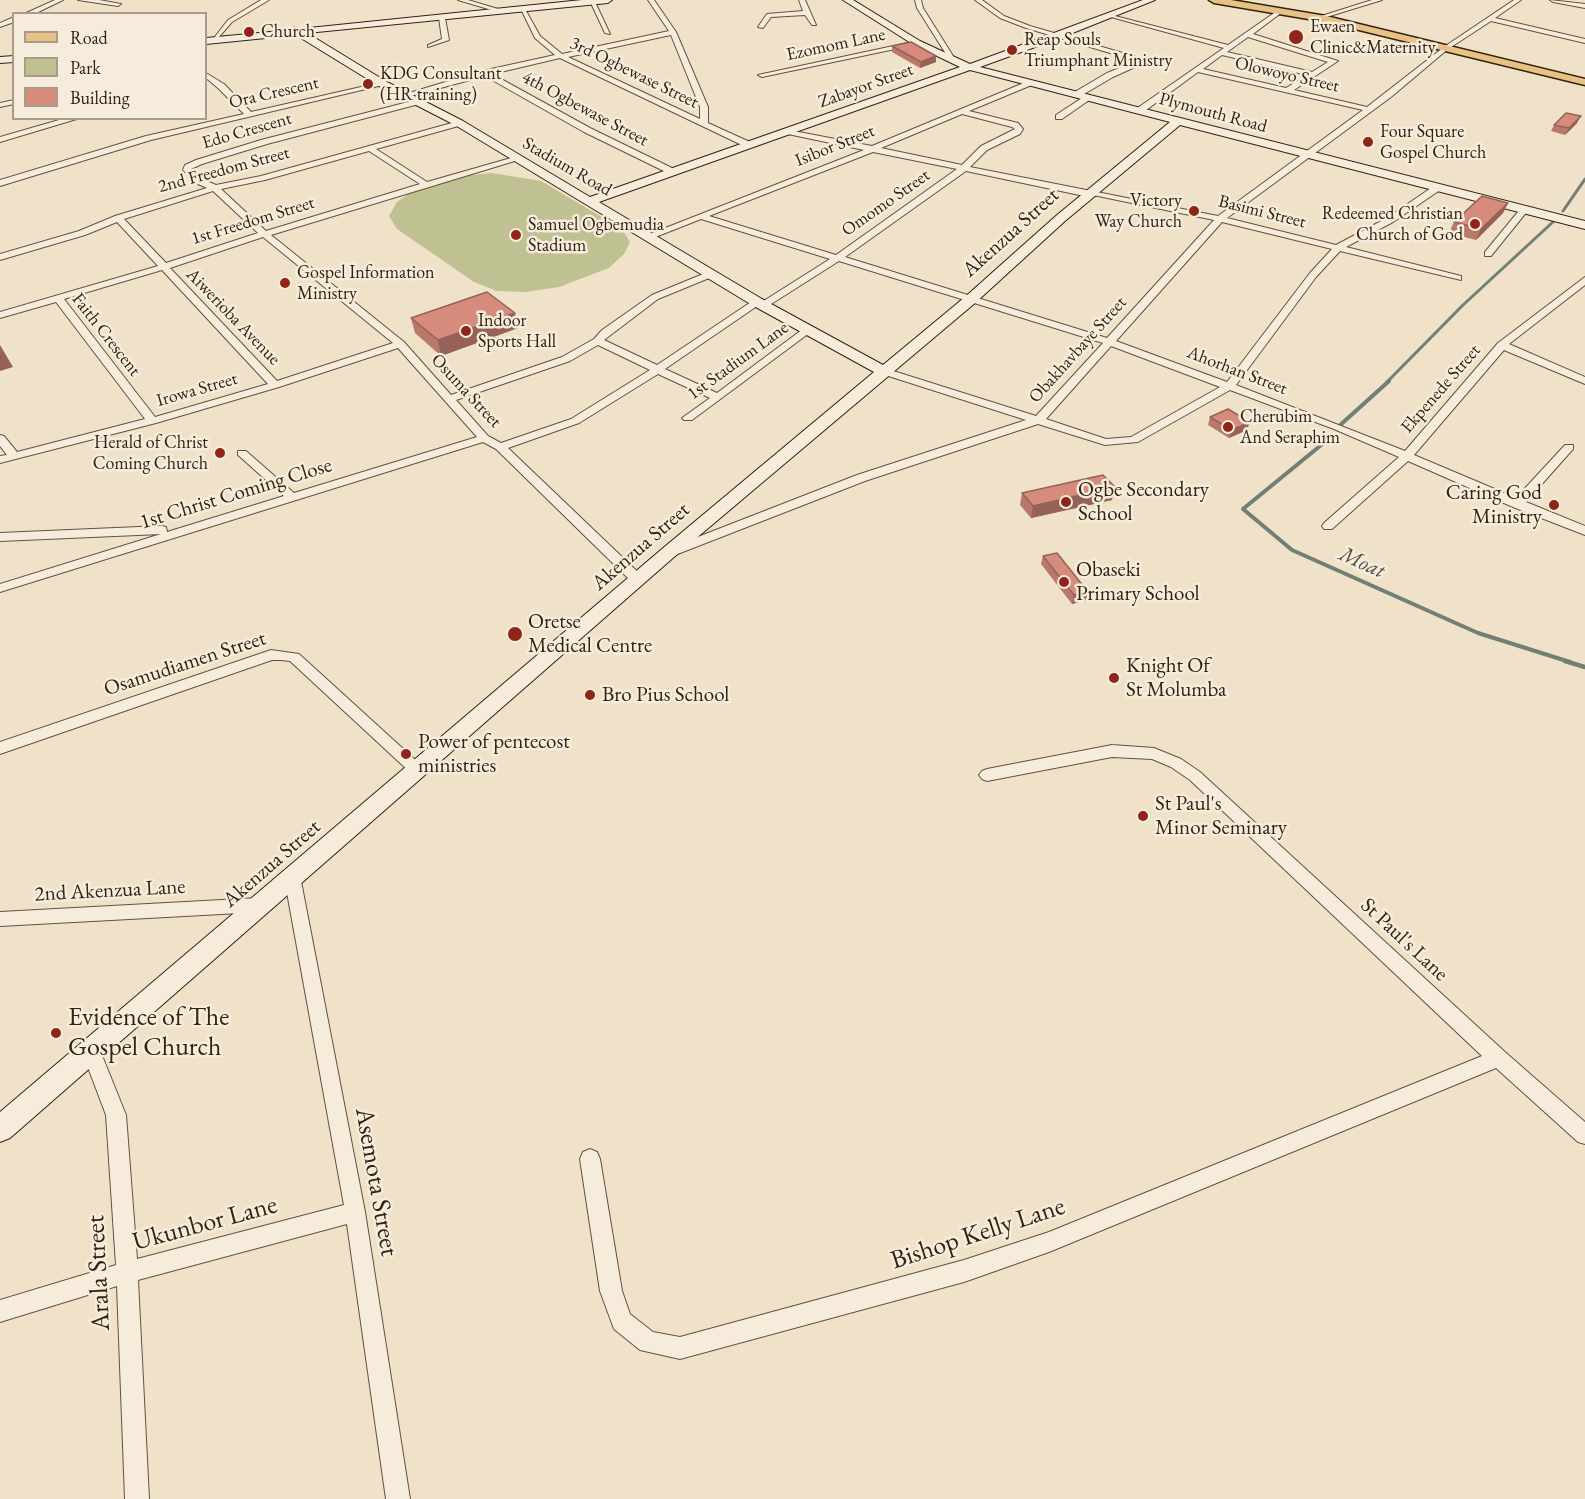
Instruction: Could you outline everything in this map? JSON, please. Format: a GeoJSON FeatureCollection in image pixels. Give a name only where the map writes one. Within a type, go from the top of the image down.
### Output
{"type":"FeatureCollection","features":[{"type":"Feature","properties":{"kind":"main road"},"geometry":{"type":"LineString","coordinates":[[1214,0],[1266,9],[1280,7],[1280,5]]}},
{"type":"Feature","properties":{"kind":"main road"},"geometry":{"type":"LineString","coordinates":[[1280,5],[1292,14],[1444,49]]}},
{"type":"Feature","properties":{"kind":"main road"},"geometry":{"type":"LineString","coordinates":[[1280,5],[1306,15],[1585,84]]}},
{"type":"Feature","properties":{"kind":"main road"},"geometry":{"type":"LineString","coordinates":[[1292,14],[1306,15]]}},
{"type":"Feature","properties":{"kind":"street"},"geometry":{"type":"LineString","coordinates":[[32,12],[60,0]]}},
{"type":"Feature","properties":{"kind":"street"},"geometry":{"type":"LineString","coordinates":[[81,0],[118,4]]}},
{"type":"Feature","properties":{"kind":"street"},"geometry":{"type":"LineString","coordinates":[[108,9],[127,0]]}},
{"type":"Feature","properties":{"kind":"street"},"geometry":{"type":"LineString","coordinates":[[216,37],[230,21],[266,0]]}},
{"type":"Feature","properties":{"kind":"street"},"geometry":{"type":"LineString","coordinates":[[461,0],[490,5]]}},
{"type":"Feature","properties":{"kind":"street"},"geometry":{"type":"LineString","coordinates":[[207,39],[296,31],[490,5],[580,0]]}},
{"type":"Feature","properties":{"kind":"street"},"geometry":{"type":"LineString","coordinates":[[207,39],[442,18],[608,0]]}},
{"type":"Feature","properties":{"kind":"street"},"geometry":{"type":"LineString","coordinates":[[651,0],[673,32],[704,107],[704,123]]}},
{"type":"Feature","properties":{"kind":"street"},"geometry":{"type":"LineString","coordinates":[[802,0],[814,24]]}},
{"type":"Feature","properties":{"kind":"street","name":"Plymouth Road"},"geometry":{"type":"LineString","coordinates":[[847,0],[917,43],[969,66],[1585,225]]}},
{"type":"Feature","properties":{"kind":"street"},"geometry":{"type":"LineString","coordinates":[[918,0],[920,8],[956,62]]}},
{"type":"Feature","properties":{"kind":"street"},"geometry":{"type":"LineString","coordinates":[[978,0],[1002,18],[1142,61],[1160,64]]}},
{"type":"Feature","properties":{"kind":"street","name":"Zabayor Street"},"geometry":{"type":"LineString","coordinates":[[590,201],[1113,16],[1151,0]]}},
{"type":"Feature","properties":{"kind":"street"},"geometry":{"type":"LineString","coordinates":[[1318,18],[1379,0]]}},
{"type":"Feature","properties":{"kind":"street","name":"Obakhavbaye Street"},"geometry":{"type":"LineString","coordinates":[[668,553],[861,478],[1039,420],[1220,219],[1309,155],[1444,49],[1518,0]]}},
{"type":"Feature","properties":{"kind":"street"},"geometry":{"type":"LineString","coordinates":[[1553,0],[1585,6]]}},
{"type":"Feature","properties":{"kind":"street"},"geometry":{"type":"LineString","coordinates":[[592,2],[608,33]]}},
{"type":"Feature","properties":{"kind":"street"},"geometry":{"type":"LineString","coordinates":[[1138,111],[1221,53],[1280,5]]}},
{"type":"Feature","properties":{"kind":"street","name":"3rd Ogbewase Street"},"geometry":{"type":"LineString","coordinates":[[523,9],[537,37],[561,56],[749,145]]}},
{"type":"Feature","properties":{"kind":"street"},"geometry":{"type":"LineString","coordinates":[[761,27],[769,15],[807,13]]}},
{"type":"Feature","properties":{"kind":"street"},"geometry":{"type":"LineString","coordinates":[[1113,16],[1229,47]]}},
{"type":"Feature","properties":{"kind":"street"},"geometry":{"type":"LineString","coordinates":[[430,46],[446,40],[442,18]]}},
{"type":"Feature","properties":{"kind":"street"},"geometry":{"type":"LineString","coordinates":[[1490,20],[1585,41]]}},
{"type":"Feature","properties":{"kind":"street","name":"Stadium Road"},"geometry":{"type":"LineString","coordinates":[[296,31],[403,96],[459,123],[807,331],[884,371]]}},
{"type":"Feature","properties":{"kind":"street"},"geometry":{"type":"LineString","coordinates":[[403,96],[485,73],[655,34],[673,32]]}},
{"type":"Feature","properties":{"kind":"street"},"geometry":{"type":"LineString","coordinates":[[1246,34],[1334,61],[1287,91]]}},
{"type":"Feature","properties":{"kind":"street","name":"Ezomom Lane"},"geometry":{"type":"LineString","coordinates":[[762,75],[917,43]]}},
{"type":"Feature","properties":{"kind":"street"},"geometry":{"type":"LineString","coordinates":[[1221,53],[1311,74]]}},
{"type":"Feature","properties":{"kind":"street"},"geometry":{"type":"LineString","coordinates":[[1076,95],[1110,75],[1142,61]]}},
{"type":"Feature","properties":{"kind":"street","name":"Olowoyo Street"},"geometry":{"type":"LineString","coordinates":[[1198,70],[1368,109]]}},
{"type":"Feature","properties":{"kind":"street","name":"4th Ogbewase Street"},"geometry":{"type":"LineString","coordinates":[[485,73],[587,130],[671,171]]}},
{"type":"Feature","properties":{"kind":"street"},"geometry":{"type":"LineString","coordinates":[[207,76],[221,86],[249,115]]}},
{"type":"Feature","properties":{"kind":"street","name":"Isibor Street"},"geometry":{"type":"LineString","coordinates":[[650,236],[704,217],[870,150],[1031,82]]}},
{"type":"Feature","properties":{"kind":"street","name":"Ora Crescent"},"geometry":{"type":"LineString","coordinates":[[0,183],[149,138],[383,84]]}},
{"type":"Feature","properties":{"kind":"street"},"geometry":{"type":"LineString","coordinates":[[207,90],[221,86]]}},
{"type":"Feature","properties":{"kind":"street"},"geometry":{"type":"LineString","coordinates":[[1059,117],[1089,98]]}},
{"type":"Feature","properties":{"kind":"street","name":"Edo Crescent"},"geometry":{"type":"LineString","coordinates":[[264,234],[215,188],[196,178],[187,170],[188,167],[264,142],[416,102]]}},
{"type":"Feature","properties":{"kind":"street","name":"Omomo Street"},"geometry":{"type":"LineString","coordinates":[[500,447],[575,421],[761,303],[836,259],[963,169],[984,148],[1019,129],[1015,125],[959,111]]}},
{"type":"Feature","properties":{"kind":"street"},"geometry":{"type":"LineString","coordinates":[[0,140],[69,120]]}},
{"type":"Feature","properties":{"kind":"street","name":"Akenzua Street"},"geometry":{"type":"LineString","coordinates":[[0,1129],[637,579],[970,300],[1091,193],[1178,121]]}},
{"type":"Feature","properties":{"kind":"street","name":"2nd Freedom Street"},"geometry":{"type":"LineString","coordinates":[[0,257],[82,233],[118,218],[215,188],[459,123]]}},
{"type":"Feature","properties":{"kind":"street","name":"Basimi Street"},"geometry":{"type":"LineString","coordinates":[[786,131],[963,169],[1220,219],[1458,278]]}},
{"type":"Feature","properties":{"kind":"street"},"geometry":{"type":"LineString","coordinates":[[370,148],[425,184]]}},
{"type":"Feature","properties":{"kind":"street","name":"1st Freedom Street"},"geometry":{"type":"LineString","coordinates":[[0,315],[515,158]]}},
{"type":"Feature","properties":{"kind":"street"},"geometry":{"type":"LineString","coordinates":[[884,371],[1105,442],[1134,440],[1230,386],[1313,275],[1338,248],[1390,220],[1437,188]]}},
{"type":"Feature","properties":{"kind":"street"},"geometry":{"type":"LineString","coordinates":[[1488,254],[1525,209]]}},
{"type":"Feature","properties":{"kind":"street","name":"Ahorhan Street"},"geometry":{"type":"LineString","coordinates":[[704,217],[1110,342],[1230,386],[1407,456],[1585,531]]}},
{"type":"Feature","properties":{"kind":"street","name":"Aiwerioba Avenue"},"geometry":{"type":"LineString","coordinates":[[118,218],[275,385]]}},
{"type":"Feature","properties":{"kind":"street","name":"Osuma Street"},"geometry":{"type":"LineString","coordinates":[[264,234],[400,344],[484,438],[500,447],[637,579]]}},
{"type":"Feature","properties":{"kind":"street"},"geometry":{"type":"LineString","coordinates":[[450,399],[566,359],[598,341],[606,332],[655,297],[711,274]]}},
{"type":"Feature","properties":{"kind":"street","name":"Ekpenede Street"},"geometry":{"type":"LineString","coordinates":[[1328,526],[1407,456],[1502,345],[1585,280]]}},
{"type":"Feature","properties":{"kind":"street","name":"Faith Crescent"},"geometry":{"type":"LineString","coordinates":[[57,297],[152,421]]}},
{"type":"Feature","properties":{"kind":"street","name":"1st Stadium Lane"},"geometry":{"type":"LineString","coordinates":[[688,418],[807,331]]}},
{"type":"Feature","properties":{"kind":"street"},"geometry":{"type":"LineString","coordinates":[[598,341],[718,398]]}},
{"type":"Feature","properties":{"kind":"street","name":"Irowa Street"},"geometry":{"type":"LineString","coordinates":[[0,460],[152,421],[275,385],[400,344]]}},
{"type":"Feature","properties":{"kind":"street"},"geometry":{"type":"LineString","coordinates":[[1502,345],[1585,381]]}},
{"type":"Feature","properties":{"kind":"street"},"geometry":{"type":"LineString","coordinates":[[0,438],[15,457]]}},
{"type":"Feature","properties":{"kind":"street","name":"1st Christ Coming Close"},"geometry":{"type":"LineString","coordinates":[[0,588],[484,438]]}},
{"type":"Feature","properties":{"kind":"street"},"geometry":{"type":"LineString","coordinates":[[1517,504],[1569,447]]}},
{"type":"Feature","properties":{"kind":"street"},"geometry":{"type":"LineString","coordinates":[[242,453],[292,497]]}},
{"type":"Feature","properties":{"kind":"street"},"geometry":{"type":"LineString","coordinates":[[0,537],[107,534],[190,528]]}},
{"type":"Feature","properties":{"kind":"street"},"geometry":{"type":"LineString","coordinates":[[107,534],[116,543],[116,551]]}},
{"type":"Feature","properties":{"kind":"street","name":"Osamudiamen Street"},"geometry":{"type":"LineString","coordinates":[[0,748],[271,655],[281,655],[294,657],[417,770]]}},
{"type":"Feature","properties":{"kind":"street","name":"St Paul's Lane"},"geometry":{"type":"LineString","coordinates":[[987,775],[1112,751],[1154,754],[1176,763],[1195,776],[1498,1058],[1585,1135]]}},
{"type":"Feature","properties":{"kind":"street","name":"Asemota Street"},"geometry":{"type":"LineString","coordinates":[[292,876],[355,1212],[398,1499]]}},
{"type":"Feature","properties":{"kind":"street","name":"2nd Akenzua Lane"},"geometry":{"type":"LineString","coordinates":[[0,920],[259,905]]}},
{"type":"Feature","properties":{"kind":"street","name":"Arala Street"},"geometry":{"type":"LineString","coordinates":[[90,1050],[116,1115],[128,1272],[137,1499]]}},
{"type":"Feature","properties":{"kind":"street","name":"Bishop Kelly Lane"},"geometry":{"type":"LineString","coordinates":[[590,1159],[611,1291],[622,1321],[648,1342],[680,1348],[964,1271],[1049,1242],[1498,1058]]}},
{"type":"Feature","properties":{"kind":"street","name":"Ukunbor Lane"},"geometry":{"type":"LineString","coordinates":[[0,1311],[128,1272],[355,1212]]}},
{"type":"Feature","properties":{"kind":"green space","name":"Samuel Ogbemudia Stadium"},"geometry":{"type":"Polygon","coordinates":[[[492,173],[541,181],[622,229],[630,242],[624,254],[609,268],[559,287],[526,292],[497,291],[474,282],[397,229],[389,216],[397,202],[414,190],[461,176],[492,173]]]}},
{"type":"Feature","properties":{"kind":"building"},"geometry":{"type":"Polygon","coordinates":[[[911,42],[936,56],[921,62],[892,46],[911,42]]]}},
{"type":"Feature","properties":{"kind":"building"},"geometry":{"type":"Polygon","coordinates":[[[1566,113],[1581,116],[1569,128],[1554,125],[1566,113]]]}},
{"type":"Feature","properties":{"kind":"building"},"geometry":{"type":"Polygon","coordinates":[[[1482,196],[1508,203],[1481,229],[1454,222],[1482,196]]]}},
{"type":"Feature","properties":{"kind":"building"},"geometry":{"type":"Polygon","coordinates":[[[487,292],[515,313],[438,340],[411,318],[487,292]]]}},
{"type":"Feature","properties":{"kind":"building"},"geometry":{"type":"Polygon","coordinates":[[[1228,409],[1250,422],[1232,430],[1210,417],[1228,409]]]}},
{"type":"Feature","properties":{"kind":"building"},"geometry":{"type":"Polygon","coordinates":[[[1103,475],[1115,487],[1033,506],[1022,493],[1103,475]]]}},
{"type":"Feature","properties":{"kind":"building"},"geometry":{"type":"Polygon","coordinates":[[[1057,553],[1088,592],[1074,595],[1043,556],[1057,553]]]}},
{"type":"Feature","properties":{"kind":"waterway","name":"Moat"},"geometry":{"type":"LineString","coordinates":[[1563,211],[1585,179]]}},
{"type":"Feature","properties":{"kind":"waterway","name":"Moat"},"geometry":{"type":"LineString","coordinates":[[1387,382],[1463,305],[1554,221]]}},
{"type":"Feature","properties":{"kind":"waterway","name":"Moat"},"geometry":{"type":"LineString","coordinates":[[1338,427],[1389,381]]}},
{"type":"Feature","properties":{"kind":"waterway","name":"Moat"},"geometry":{"type":"LineString","coordinates":[[1331,437],[1243,509],[1292,550],[1478,633],[1570,662]]}},
{"type":"Feature","properties":{"kind":"waterway","name":"Moat"},"geometry":{"type":"LineString","coordinates":[[1565,661],[1585,667]]}},
{"type":"Feature","properties":{"kind":"place","name":"Church"},"geometry":{"type":"Point","coordinates":[249,32]}},
{"type":"Feature","properties":{"kind":"place","name":"Ewaen Clinic&Maternity"},"geometry":{"type":"Point","coordinates":[1296,37]}},
{"type":"Feature","properties":{"kind":"place","name":"Reap Souls Triumphant Ministry"},"geometry":{"type":"Point","coordinates":[1012,50]}},
{"type":"Feature","properties":{"kind":"place","name":"KDG Consultant (HR training)"},"geometry":{"type":"Point","coordinates":[368,84]}},
{"type":"Feature","properties":{"kind":"place","name":"Four Square Gospel Church"},"geometry":{"type":"Point","coordinates":[1368,142]}},
{"type":"Feature","properties":{"kind":"place","name":"Victory Way Church"},"geometry":{"type":"Point","coordinates":[1194,211]}},
{"type":"Feature","properties":{"kind":"place","name":"Redeemed Christian Church of God"},"geometry":{"type":"Point","coordinates":[1475,224]}},
{"type":"Feature","properties":{"kind":"place","name":"Samuel Ogbemudia Stadium"},"geometry":{"type":"Point","coordinates":[516,235]}},
{"type":"Feature","properties":{"kind":"place","name":"Gospel Information Ministry"},"geometry":{"type":"Point","coordinates":[285,283]}},
{"type":"Feature","properties":{"kind":"place","name":"Indoor Sports Hall"},"geometry":{"type":"Point","coordinates":[466,331]}},
{"type":"Feature","properties":{"kind":"place","name":"Cherubim And Seraphim"},"geometry":{"type":"Point","coordinates":[1228,427]}},
{"type":"Feature","properties":{"kind":"place","name":"Herald of Christ Coming Church"},"geometry":{"type":"Point","coordinates":[220,453]}},
{"type":"Feature","properties":{"kind":"place","name":"Ogbe Secondary School"},"geometry":{"type":"Point","coordinates":[1066,502]}},
{"type":"Feature","properties":{"kind":"place","name":"Caring God Ministry"},"geometry":{"type":"Point","coordinates":[1554,505]}},
{"type":"Feature","properties":{"kind":"place","name":"Obaseki Primary School"},"geometry":{"type":"Point","coordinates":[1064,582]}},
{"type":"Feature","properties":{"kind":"place","name":"Oretse Medical Centre"},"geometry":{"type":"Point","coordinates":[515,634]}},
{"type":"Feature","properties":{"kind":"place","name":"Knight Of St Molumba"},"geometry":{"type":"Point","coordinates":[1114,678]}},
{"type":"Feature","properties":{"kind":"place","name":"Bro Pius School"},"geometry":{"type":"Point","coordinates":[590,695]}},
{"type":"Feature","properties":{"kind":"place","name":"Power of pentecost ministries"},"geometry":{"type":"Point","coordinates":[406,754]}},
{"type":"Feature","properties":{"kind":"place","name":"St Paul's Minor Seminary"},"geometry":{"type":"Point","coordinates":[1143,816]}},
{"type":"Feature","properties":{"kind":"place","name":"Evidence of The Gospel Church"},"geometry":{"type":"Point","coordinates":[56,1033]}}]}
